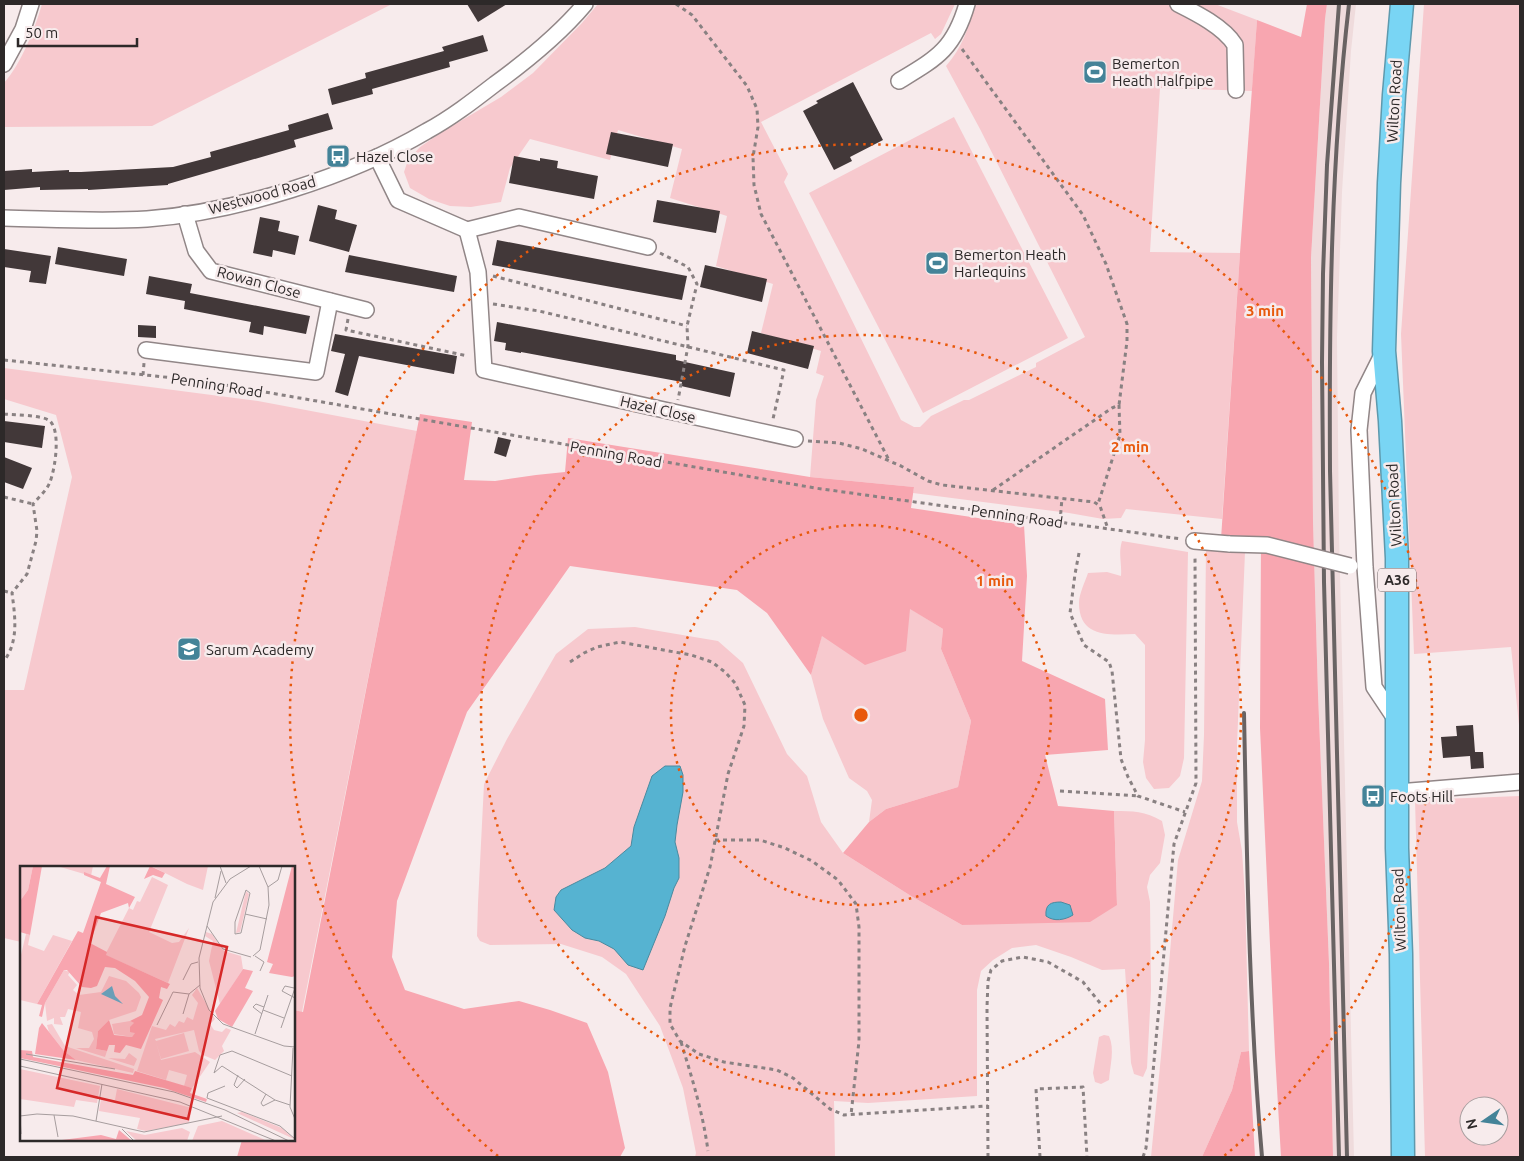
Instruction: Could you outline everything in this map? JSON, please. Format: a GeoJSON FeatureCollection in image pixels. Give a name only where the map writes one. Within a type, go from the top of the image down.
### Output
{"type":"FeatureCollection","features":[{"type":"Feature","properties":{"kind":"highway","name":"Wilton Road"},"geometry":{"type":"LineString","coordinates":[[1402,4],[1389,193],[1384,352],[1390,422],[1396,548],[1397,848],[1403,1157]]}},
{"type":"Feature","properties":{"kind":"street"},"geometry":{"type":"LineString","coordinates":[[4,64],[23,29],[31,4]]}},
{"type":"Feature","properties":{"kind":"street","name":"Westwood Road"},"geometry":{"type":"LineString","coordinates":[[4,218],[118,220],[185,214],[270,196],[316,181],[377,157],[427,131],[482,94],[538,51],[585,4]]}},
{"type":"Feature","properties":{"kind":"street"},"geometry":{"type":"LineString","coordinates":[[899,81],[932,60],[945,48],[953,38],[967,4]]}},
{"type":"Feature","properties":{"kind":"street"},"geometry":{"type":"LineString","coordinates":[[1178,4],[1197,14],[1226,34],[1235,44],[1236,90]]}},
{"type":"Feature","properties":{"kind":"street"},"geometry":{"type":"LineString","coordinates":[[377,157],[398,200],[467,230],[519,217],[648,247]]}},
{"type":"Feature","properties":{"kind":"street","name":"Rowan Close"},"geometry":{"type":"LineString","coordinates":[[185,214],[196,250],[211,271],[366,310]]}},
{"type":"Feature","properties":{"kind":"street"},"geometry":{"type":"LineString","coordinates":[[467,230],[478,272],[484,359]]}},
{"type":"Feature","properties":{"kind":"street"},"geometry":{"type":"LineString","coordinates":[[146,350],[316,372],[330,300]]}},
{"type":"Feature","properties":{"kind":"street"},"geometry":{"type":"LineString","coordinates":[[1384,352],[1363,393],[1359,430],[1365,567],[1374,687],[1397,722]]}},
{"type":"Feature","properties":{"kind":"street","name":"Hazel Close"},"geometry":{"type":"LineString","coordinates":[[484,359],[484,370],[795,439]]}},
{"type":"Feature","properties":{"kind":"street"},"geometry":{"type":"LineString","coordinates":[[1194,541],[1268,545],[1350,566],[1365,567]]}},
{"type":"Feature","properties":{"kind":"street"},"geometry":{"type":"LineString","coordinates":[[1398,792],[1520,782]]}},
{"type":"Feature","properties":{"kind":"path"},"geometry":{"type":"LineString","coordinates":[[676,4],[692,15],[748,86],[757,109],[758,126],[753,157],[754,185],[761,214],[890,462]]}},
{"type":"Feature","properties":{"kind":"path"},"geometry":{"type":"LineString","coordinates":[[953,38],[1083,215],[1106,264],[1127,324],[1127,341],[1119,405],[1120,435],[1098,504]]}},
{"type":"Feature","properties":{"kind":"path"},"geometry":{"type":"LineString","coordinates":[[648,247],[688,267],[697,284],[686,326],[688,346],[675,413]]}},
{"type":"Feature","properties":{"kind":"path"},"geometry":{"type":"LineString","coordinates":[[478,272],[686,326]]}},
{"type":"Feature","properties":{"kind":"path"},"geometry":{"type":"LineString","coordinates":[[480,302],[539,311],[784,370],[770,434]]}},
{"type":"Feature","properties":{"kind":"path"},"geometry":{"type":"LineString","coordinates":[[350,306],[346,330],[484,359]]}},
{"type":"Feature","properties":{"kind":"path","name":"Penning Road"},"geometry":{"type":"LineString","coordinates":[[4,360],[202,381],[815,488],[1194,541]]}},
{"type":"Feature","properties":{"kind":"path"},"geometry":{"type":"LineString","coordinates":[[993,490],[1119,405]]}},
{"type":"Feature","properties":{"kind":"path"},"geometry":{"type":"LineString","coordinates":[[4,414],[43,418],[50,421],[54,428],[57,450],[50,482],[33,504],[37,531],[36,541],[27,574],[12,593],[15,634],[10,652],[4,661]]}},
{"type":"Feature","properties":{"kind":"path"},"geometry":{"type":"LineString","coordinates":[[795,439],[839,443],[862,449],[935,483],[1094,502],[1100,506],[1108,529]]}},
{"type":"Feature","properties":{"kind":"path"},"geometry":{"type":"LineString","coordinates":[[4,497],[33,504]]}},
{"type":"Feature","properties":{"kind":"path"},"geometry":{"type":"LineString","coordinates":[[1060,522],[1062,498]]}},
{"type":"Feature","properties":{"kind":"path"},"geometry":{"type":"LineString","coordinates":[[1143,1157],[1146,1148],[1174,844],[1196,783],[1194,541]]}},
{"type":"Feature","properties":{"kind":"path"},"geometry":{"type":"LineString","coordinates":[[1079,553],[1070,613],[1084,644],[1109,662],[1112,671],[1121,759],[1138,796]]}},
{"type":"Feature","properties":{"kind":"path"},"geometry":{"type":"LineString","coordinates":[[4,592],[12,593]]}},
{"type":"Feature","properties":{"kind":"path"},"geometry":{"type":"LineString","coordinates":[[570,662],[597,646],[620,642],[692,655],[712,662],[735,683],[745,705],[744,726],[728,774],[710,867],[685,946],[670,1008],[670,1024],[680,1042],[698,1096],[705,1126],[708,1151]]}},
{"type":"Feature","properties":{"kind":"path"},"geometry":{"type":"LineString","coordinates":[[1060,790],[1138,796],[1186,812]]}},
{"type":"Feature","properties":{"kind":"path"},"geometry":{"type":"LineString","coordinates":[[715,840],[760,840],[785,848],[812,861],[838,880],[856,904],[860,927],[859,1041],[851,1115]]}},
{"type":"Feature","properties":{"kind":"path"},"geometry":{"type":"LineString","coordinates":[[988,1157],[987,1007],[988,981],[991,970],[1002,961],[1023,957],[1048,962],[1083,982],[1100,1003]]}},
{"type":"Feature","properties":{"kind":"path"},"geometry":{"type":"LineString","coordinates":[[680,1042],[699,1054],[724,1062],[777,1070],[793,1078],[830,1109],[844,1115],[988,1106]]}},
{"type":"Feature","properties":{"kind":"path"},"geometry":{"type":"LineString","coordinates":[[1040,1157],[1036,1089],[1083,1087],[1087,1157]]}},
{"type":"Feature","properties":{"kind":"shaded area"},"geometry":{"type":"Polygon","coordinates":[[[42,4],[392,4],[152,126],[4,127],[4,83],[27,46],[42,4]]]}},
{"type":"Feature","properties":{"kind":"shaded area"},"geometry":{"type":"Polygon","coordinates":[[[598,4],[955,4],[941,34],[935,39],[931,33],[761,122],[788,174],[784,182],[901,420],[914,427],[920,427],[931,416],[964,400],[969,400],[1036,367],[1036,363],[1085,337],[980,129],[946,66],[964,37],[975,4],[1215,4],[1257,20],[1252,91],[1160,88],[1150,252],[1240,253],[1222,519],[1126,509],[1121,518],[1103,519],[913,493],[914,487],[810,477],[816,400],[824,376],[816,373],[821,351],[761,333],[773,284],[716,266],[727,216],[670,198],[682,149],[618,130],[610,160],[530,139],[510,168],[501,202],[471,207],[450,206],[429,199],[410,188],[404,172],[408,160],[420,147],[501,97],[533,73],[598,4]]]}},
{"type":"Feature","properties":{"kind":"shaded area"},"geometry":{"type":"Polygon","coordinates":[[[1307,4],[1327,4],[1311,258],[1313,522],[1329,963],[1333,1157],[1281,1157],[1260,728],[1261,539],[1221,539],[1257,20],[1301,37],[1307,4]]]}},
{"type":"Feature","properties":{"kind":"shaded area"},"geometry":{"type":"Polygon","coordinates":[[[1327,4],[1356,4],[1342,192],[1337,338],[1339,533],[1354,1157],[1333,1157],[1329,963],[1313,522],[1311,258],[1327,4]]]}},
{"type":"Feature","properties":{"kind":"shaded area"},"geometry":{"type":"Polygon","coordinates":[[[1424,4],[1520,4],[1520,735],[1511,647],[1414,654],[1401,334],[1424,4]]]}},
{"type":"Feature","properties":{"kind":"shaded area","name":"Bemerton Heath Harlequins"},"geometry":{"type":"Polygon","coordinates":[[[954,117],[1068,338],[923,413],[809,193],[954,117]]]}},
{"type":"Feature","properties":{"kind":"shaded area","name":"Sarum Academy"},"geometry":{"type":"Polygon","coordinates":[[[4,368],[258,401],[417,431],[302,1012],[295,1010],[295,866],[20,866],[20,942],[4,938],[4,690],[24,690],[72,477],[56,415],[4,399],[4,368]]]}},
{"type":"Feature","properties":{"kind":"shaded area"},"geometry":{"type":"Polygon","coordinates":[[[420,414],[472,422],[464,480],[495,481],[565,472],[568,438],[810,477],[914,487],[911,508],[1024,525],[1027,576],[1022,661],[1105,699],[1108,750],[1045,755],[1058,806],[1114,811],[1117,905],[1090,922],[962,925],[911,896],[843,853],[869,822],[886,809],[958,787],[971,721],[941,649],[943,629],[910,609],[906,651],[865,665],[822,636],[811,675],[767,613],[737,590],[570,566],[467,712],[397,901],[392,957],[405,990],[464,1009],[519,1001],[587,1023],[608,1072],[625,1148],[620,1157],[237,1157],[242,1141],[295,1141],[295,1010],[303,1012],[420,414]]]}},
{"type":"Feature","properties":{"kind":"shaded area"},"geometry":{"type":"Polygon","coordinates":[[[1122,541],[1188,552],[1184,758],[1180,776],[1169,788],[1154,789],[1146,778],[1143,762],[1145,740],[1145,645],[1135,634],[1106,634],[1098,632],[1084,623],[1080,614],[1079,599],[1088,573],[1107,572],[1121,576],[1120,550],[1122,541]]]}},
{"type":"Feature","properties":{"kind":"shaded area"},"geometry":{"type":"Polygon","coordinates":[[[1206,548],[1245,552],[1237,745],[1237,822],[1242,851],[1245,896],[1249,1051],[1241,1052],[1232,1090],[1202,1157],[1151,1157],[1178,860],[1202,781],[1206,548]]]}},
{"type":"Feature","properties":{"kind":"shaded area"},"geometry":{"type":"Polygon","coordinates":[[[909,608],[943,629],[941,649],[971,721],[958,787],[886,809],[869,822],[872,800],[867,791],[849,778],[823,719],[811,675],[822,635],[909,608]]]}},
{"type":"Feature","properties":{"kind":"shaded area"},"geometry":{"type":"Polygon","coordinates":[[[635,627],[718,641],[743,663],[787,754],[807,776],[821,822],[843,853],[911,896],[962,925],[1117,904],[1114,811],[1139,812],[1162,821],[1165,835],[1160,863],[1150,875],[1147,887],[1150,902],[1151,991],[1147,1068],[1143,1077],[1134,1074],[1131,1063],[1125,969],[1102,970],[1036,945],[1012,948],[993,960],[981,971],[977,990],[977,1096],[868,1103],[834,1101],[835,1157],[695,1157],[696,1153],[683,1088],[660,1026],[626,974],[602,957],[561,944],[490,945],[480,941],[477,936],[484,784],[507,739],[556,654],[588,629],[635,627]]]}},
{"type":"Feature","properties":{"kind":"shaded area"},"geometry":{"type":"Polygon","coordinates":[[[1520,796],[1520,1157],[1425,1157],[1415,800],[1520,796]]]}},
{"type":"Feature","properties":{"kind":"shaded area"},"geometry":{"type":"Polygon","coordinates":[[[1109,1036],[1111,1041],[1112,1058],[1109,1080],[1101,1084],[1095,1082],[1093,1073],[1099,1037],[1109,1036]]]}},
{"type":"Feature","properties":{"kind":"shaded area"},"geometry":{"type":"Polygon","coordinates":[[[1249,1051],[1255,1157],[1202,1157],[1232,1090],[1241,1052],[1249,1051]]]}},
{"type":"Feature","properties":{"kind":"water"},"geometry":{"type":"Polygon","coordinates":[[[665,766],[680,766],[683,775],[683,792],[675,842],[679,858],[679,878],[643,970],[628,965],[614,949],[599,941],[585,938],[572,930],[554,910],[556,897],[561,890],[605,868],[631,846],[634,827],[652,776],[665,766]]]}},
{"type":"Feature","properties":{"kind":"water"},"geometry":{"type":"Polygon","coordinates":[[[1054,902],[1070,905],[1073,915],[1060,920],[1046,916],[1049,905],[1054,902]]]}},
{"type":"Feature","properties":{"kind":"building"},"geometry":{"type":"Polygon","coordinates":[[[467,4],[507,4],[478,22],[467,4]]]}},
{"type":"Feature","properties":{"kind":"building"},"geometry":{"type":"Polygon","coordinates":[[[483,35],[488,51],[449,62],[450,67],[372,89],[373,94],[332,105],[328,89],[366,78],[365,73],[444,51],[442,47],[483,35]]]}},
{"type":"Feature","properties":{"kind":"building"},"geometry":{"type":"Polygon","coordinates":[[[853,82],[883,140],[850,157],[852,161],[834,170],[803,111],[818,103],[816,101],[853,82]]]}},
{"type":"Feature","properties":{"kind":"building"},"geometry":{"type":"Polygon","coordinates":[[[328,113],[333,129],[294,140],[296,147],[168,185],[88,190],[40,190],[40,187],[4,190],[4,171],[32,169],[32,172],[69,170],[69,172],[81,172],[173,167],[211,157],[210,152],[289,130],[288,125],[328,113]]]}},
{"type":"Feature","properties":{"kind":"building"},"geometry":{"type":"Polygon","coordinates":[[[611,132],[673,144],[668,167],[606,154],[611,132]]]}},
{"type":"Feature","properties":{"kind":"building"},"geometry":{"type":"Polygon","coordinates":[[[514,156],[540,161],[540,158],[558,161],[557,168],[598,176],[594,199],[509,183],[514,156]]]}},
{"type":"Feature","properties":{"kind":"building"},"geometry":{"type":"Polygon","coordinates":[[[657,200],[720,211],[716,233],[653,222],[657,200]]]}},
{"type":"Feature","properties":{"kind":"building"},"geometry":{"type":"Polygon","coordinates":[[[318,205],[337,210],[335,219],[357,225],[349,252],[309,241],[318,205]]]}},
{"type":"Feature","properties":{"kind":"building"},"geometry":{"type":"Polygon","coordinates":[[[260,217],[280,221],[278,231],[299,236],[295,255],[273,250],[272,257],[253,253],[260,217]]]}},
{"type":"Feature","properties":{"kind":"building"},"geometry":{"type":"Polygon","coordinates":[[[497,240],[687,276],[682,300],[492,265],[497,240]]]}},
{"type":"Feature","properties":{"kind":"building"},"geometry":{"type":"Polygon","coordinates":[[[58,247],[127,259],[124,276],[55,264],[58,247]]]}},
{"type":"Feature","properties":{"kind":"building"},"geometry":{"type":"Polygon","coordinates":[[[4,249],[51,256],[46,284],[29,282],[31,271],[4,267],[4,249]]]}},
{"type":"Feature","properties":{"kind":"building"},"geometry":{"type":"Polygon","coordinates":[[[349,255],[457,276],[454,292],[345,272],[349,255]]]}},
{"type":"Feature","properties":{"kind":"building"},"geometry":{"type":"Polygon","coordinates":[[[705,265],[767,279],[762,302],[700,287],[705,265]]]}},
{"type":"Feature","properties":{"kind":"building"},"geometry":{"type":"Polygon","coordinates":[[[149,276],[192,284],[190,293],[310,316],[306,334],[264,326],[263,335],[249,332],[251,322],[184,309],[185,301],[146,294],[149,276]]]}},
{"type":"Feature","properties":{"kind":"building"},"geometry":{"type":"Polygon","coordinates":[[[497,322],[676,355],[676,360],[735,373],[730,397],[681,386],[682,382],[505,350],[506,343],[494,341],[497,322]]]}},
{"type":"Feature","properties":{"kind":"building"},"geometry":{"type":"Polygon","coordinates":[[[138,325],[156,326],[156,338],[138,337],[138,325]]]}},
{"type":"Feature","properties":{"kind":"building"},"geometry":{"type":"Polygon","coordinates":[[[752,331],[814,346],[808,369],[747,353],[752,331]]]}},
{"type":"Feature","properties":{"kind":"building"},"geometry":{"type":"Polygon","coordinates":[[[335,334],[457,356],[454,374],[359,356],[348,396],[335,392],[345,354],[331,351],[335,334]]]}},
{"type":"Feature","properties":{"kind":"building"},"geometry":{"type":"Polygon","coordinates":[[[4,421],[45,426],[42,448],[4,442],[4,421]]]}},
{"type":"Feature","properties":{"kind":"building"},"geometry":{"type":"Polygon","coordinates":[[[498,437],[511,440],[506,457],[494,453],[498,437]]]}},
{"type":"Feature","properties":{"kind":"building"},"geometry":{"type":"Polygon","coordinates":[[[4,457],[32,468],[23,489],[4,482],[4,457]]]}},
{"type":"Feature","properties":{"kind":"building"},"geometry":{"type":"Polygon","coordinates":[[[1473,725],[1475,752],[1483,752],[1484,768],[1471,769],[1470,756],[1443,758],[1441,737],[1457,736],[1456,726],[1473,725]]]}},
{"type":"Feature","properties":{"kind":"railway"},"geometry":{"type":"LineString","coordinates":[[1339,4],[1327,165],[1322,362],[1324,582],[1339,1157]]}},
{"type":"Feature","properties":{"kind":"railway"},"geometry":{"type":"LineString","coordinates":[[1347,1157],[1330,413],[1332,237],[1338,120],[1349,4]]}},
{"type":"Feature","properties":{"kind":"railway"},"geometry":{"type":"LineString","coordinates":[[1244,713],[1251,991],[1262,1157]]}},
{"type":"Feature","properties":{"kind":"place","name":"Bemerton Heath Halfpipe"},"geometry":{"type":"Point","coordinates":[1095,72]}},
{"type":"Feature","properties":{"kind":"place","name":"Hazel Close"},"geometry":{"type":"Point","coordinates":[338,156]}},
{"type":"Feature","properties":{"kind":"place","name":"Bemerton Heath Harlequins"},"geometry":{"type":"Point","coordinates":[937,263]}},
{"type":"Feature","properties":{"kind":"place","name":"Sarum Academy"},"geometry":{"type":"Point","coordinates":[189,649]}},
{"type":"Feature","properties":{"kind":"place","name":"Foots Hill"},"geometry":{"type":"Point","coordinates":[1373,796]}}]}
